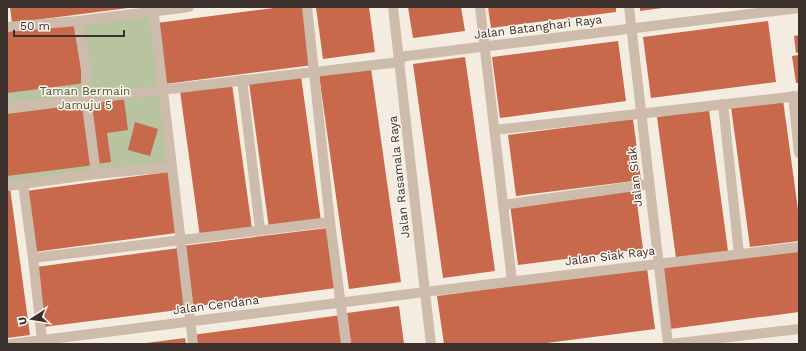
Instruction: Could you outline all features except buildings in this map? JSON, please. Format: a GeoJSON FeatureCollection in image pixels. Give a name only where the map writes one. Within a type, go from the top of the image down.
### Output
{"type":"FeatureCollection","features":[{"type":"Feature","properties":{"kind":"street"},"geometry":{"type":"LineString","coordinates":[[7,27],[78,21],[153,9],[189,7]]}},
{"type":"Feature","properties":{"kind":"street"},"geometry":{"type":"LineString","coordinates":[[307,7],[330,222],[346,344]]}},
{"type":"Feature","properties":{"kind":"street","name":"Jalan Rasamala Raya"},"geometry":{"type":"LineString","coordinates":[[393,7],[431,344]]}},
{"type":"Feature","properties":{"kind":"street"},"geometry":{"type":"LineString","coordinates":[[480,7],[512,281]]}},
{"type":"Feature","properties":{"kind":"street","name":"Jalan Siak"},"geometry":{"type":"LineString","coordinates":[[629,7],[658,264],[669,344]]}},
{"type":"Feature","properties":{"kind":"street","name":"Jalan Batanghari Raya"},"geometry":{"type":"LineString","coordinates":[[7,108],[315,72],[484,47],[785,8],[799,8]]}},
{"type":"Feature","properties":{"kind":"street"},"geometry":{"type":"LineString","coordinates":[[153,9],[193,344]]}},
{"type":"Feature","properties":{"kind":"street"},"geometry":{"type":"LineString","coordinates":[[78,21],[86,70],[86,98],[96,174]]}},
{"type":"Feature","properties":{"kind":"street"},"geometry":{"type":"LineString","coordinates":[[242,80],[260,230]]}},
{"type":"Feature","properties":{"kind":"street"},"geometry":{"type":"LineString","coordinates":[[494,130],[796,96],[799,153]]}},
{"type":"Feature","properties":{"kind":"street"},"geometry":{"type":"LineString","coordinates":[[723,104],[739,254]]}},
{"type":"Feature","properties":{"kind":"street"},"geometry":{"type":"LineString","coordinates":[[7,186],[96,174],[172,167]]}},
{"type":"Feature","properties":{"kind":"street"},"geometry":{"type":"LineString","coordinates":[[22,184],[33,258],[42,340]]}},
{"type":"Feature","properties":{"kind":"street"},"geometry":{"type":"LineString","coordinates":[[503,204],[649,184]]}},
{"type":"Feature","properties":{"kind":"street"},"geometry":{"type":"LineString","coordinates":[[33,258],[330,222]]}},
{"type":"Feature","properties":{"kind":"street","name":"Jalan Siak Raya"},"geometry":{"type":"LineString","coordinates":[[425,292],[799,247]]}},
{"type":"Feature","properties":{"kind":"street","name":"Jalan Cendana"},"geometry":{"type":"LineString","coordinates":[[11,344],[425,292]]}},
{"type":"Feature","properties":{"kind":"street"},"geometry":{"type":"LineString","coordinates":[[669,344],[799,329]]}},
{"type":"Feature","properties":{"kind":"green space","name":"Taman Bermain Jamuju 5"},"geometry":{"type":"Polygon","coordinates":[[[154,11],[172,167],[7,187],[7,29],[154,11]]]}}]}
